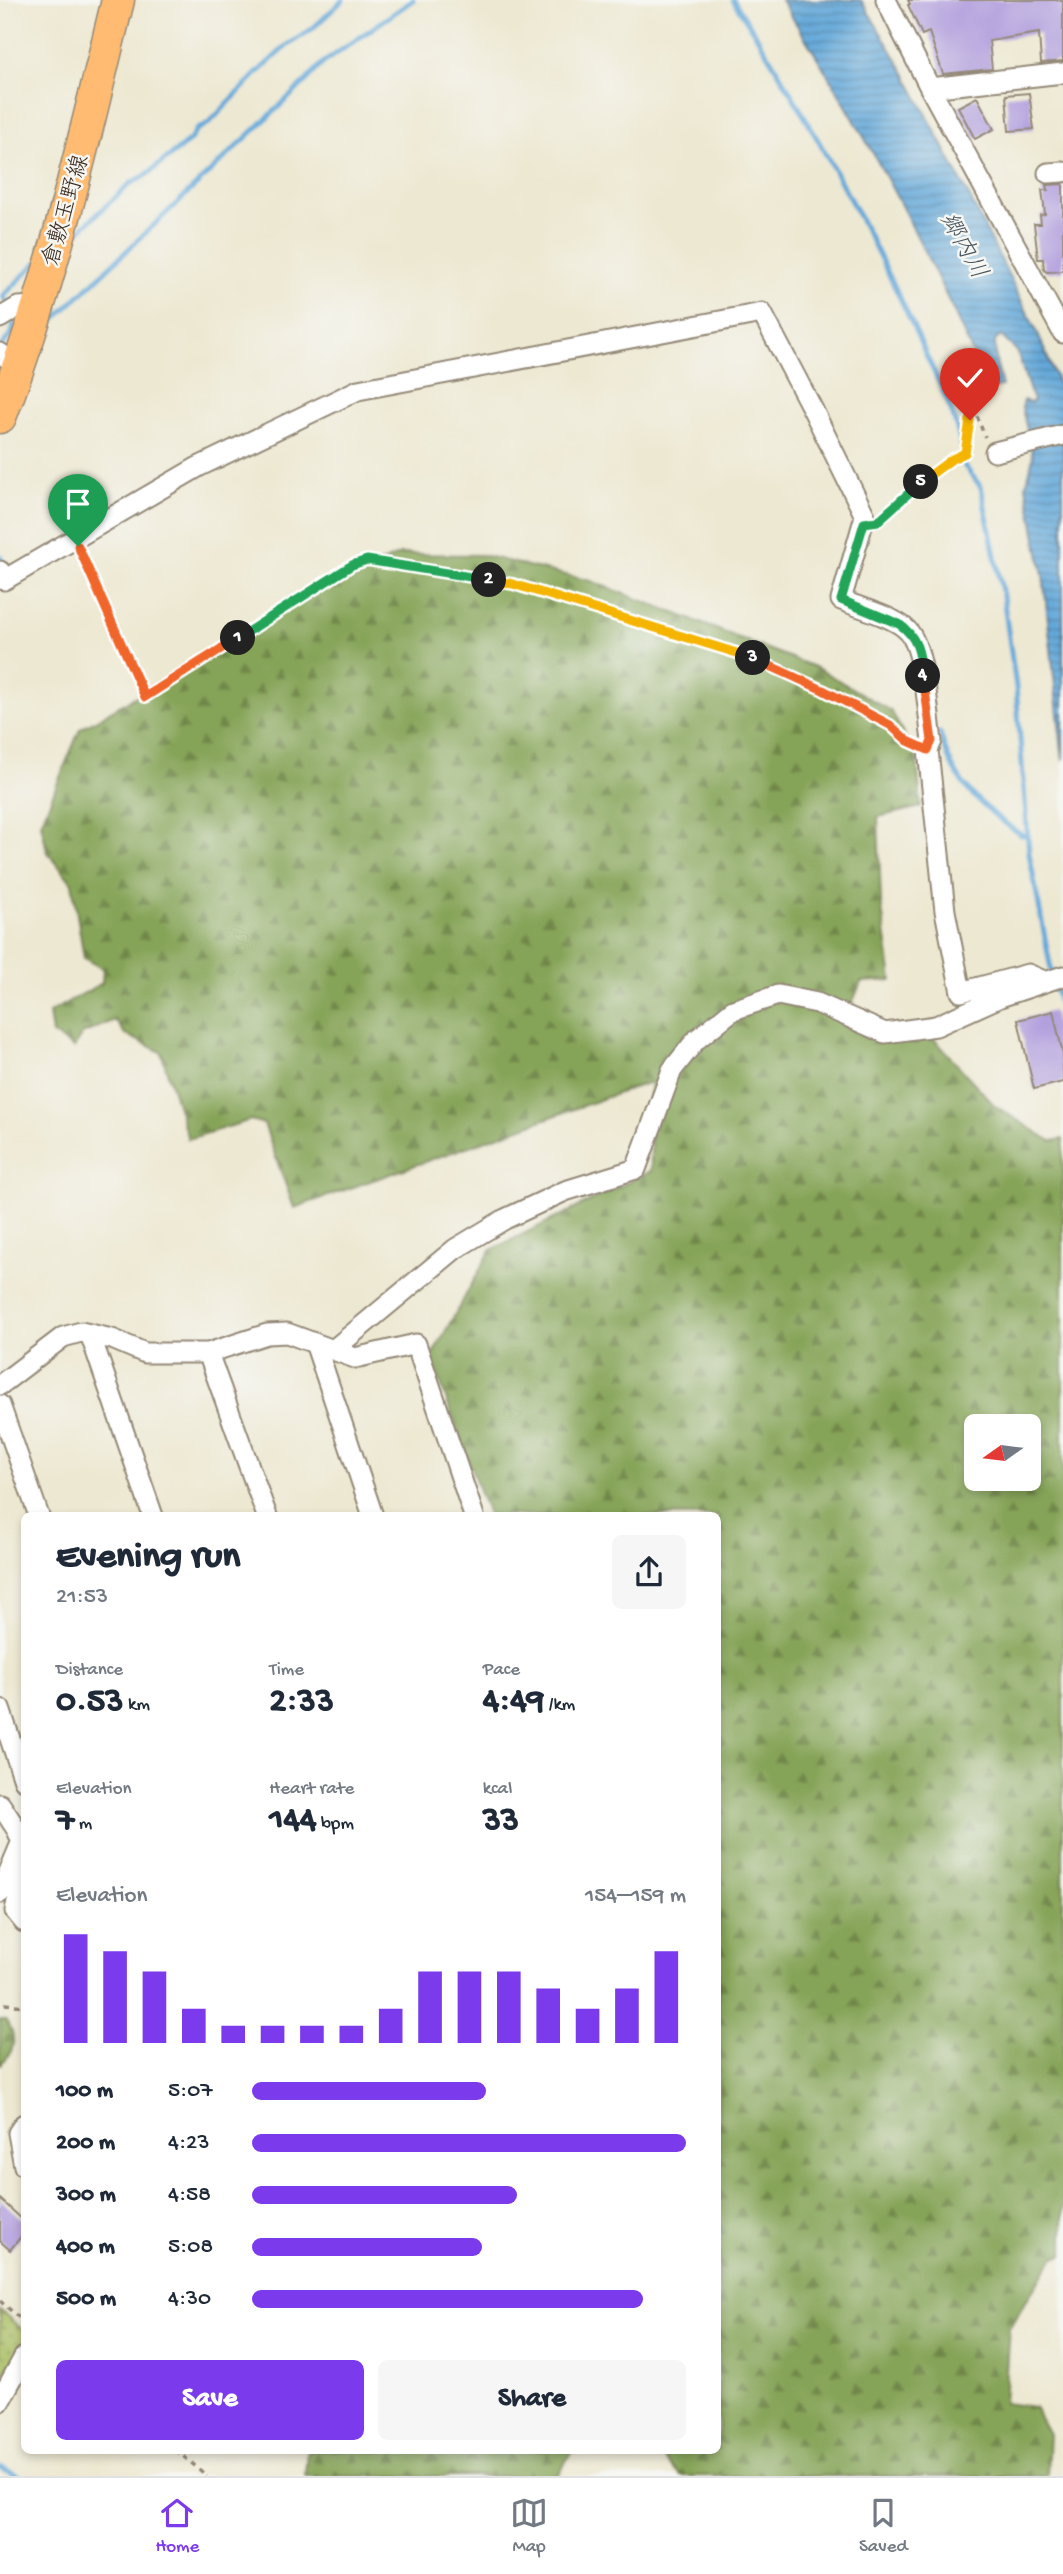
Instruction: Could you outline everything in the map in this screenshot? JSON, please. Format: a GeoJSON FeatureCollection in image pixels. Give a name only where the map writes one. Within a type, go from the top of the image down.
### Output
{"type":"FeatureCollection","features":[{"type":"Feature","properties":{"kind":"main road","name":"倉敷玉野線"},"geometry":{"type":"LineString","coordinates":[[0,417],[15,311],[76,173],[118,0]]}},
{"type":"Feature","properties":{"kind":"street"},"geometry":{"type":"LineString","coordinates":[[886,0],[930,88],[1063,333]]}},
{"type":"Feature","properties":{"kind":"street"},"geometry":{"type":"LineString","coordinates":[[930,88],[1063,73]]}},
{"type":"Feature","properties":{"kind":"street"},"geometry":{"type":"LineString","coordinates":[[6,575],[198,467],[358,390],[762,313],[862,509],[864,523],[841,600],[899,624],[914,638],[919,652],[932,741],[928,750],[945,911],[961,992],[1028,974],[1054,978]]}},
{"type":"Feature","properties":{"kind":"street"},"geometry":{"type":"LineString","coordinates":[[995,452],[1063,435]]}},
{"type":"Feature","properties":{"kind":"street"},"geometry":{"type":"LineString","coordinates":[[324,1346],[455,1249],[505,1219],[565,1191],[636,1169],[672,1070],[696,1040],[733,1010],[778,995],[817,1003],[885,1034],[936,1026],[1000,997],[1054,978]]}},
{"type":"Feature","properties":{"kind":"street"},"geometry":{"type":"LineString","coordinates":[[0,1385],[63,1337],[81,1332],[112,1339],[145,1353],[208,1353],[267,1334],[287,1333],[355,1358],[416,1344],[473,1512]]}},
{"type":"Feature","properties":{"kind":"street"},"geometry":{"type":"LineString","coordinates":[[90,1334],[152,1512]]}},
{"type":"Feature","properties":{"kind":"street"},"geometry":{"type":"LineString","coordinates":[[324,1346],[372,1512]]}},
{"type":"Feature","properties":{"kind":"street"},"geometry":{"type":"LineString","coordinates":[[208,1353],[266,1512]]}},
{"type":"Feature","properties":{"kind":"street"},"geometry":{"type":"LineString","coordinates":[[0,1405],[38,1512]]}},
{"type":"Feature","properties":{"kind":"street"},"geometry":{"type":"LineString","coordinates":[[0,1709],[21,1771]]}},
{"type":"Feature","properties":{"kind":"street"},"geometry":{"type":"LineString","coordinates":[[0,1804],[21,1835]]}},
{"type":"Feature","properties":{"kind":"street"},"geometry":{"type":"LineString","coordinates":[[0,1893],[21,1839]]}},
{"type":"Feature","properties":{"kind":"street"},"geometry":{"type":"LineString","coordinates":[[21,1882],[15,1911],[21,1918]]}},
{"type":"Feature","properties":{"kind":"street"},"geometry":{"type":"LineString","coordinates":[[21,2128],[18,2133],[21,2150]]}},
{"type":"Feature","properties":{"kind":"street"},"geometry":{"type":"LineString","coordinates":[[0,2401],[21,2362]]}},
{"type":"Feature","properties":{"kind":"path"},"geometry":{"type":"LineString","coordinates":[[864,523],[878,521],[934,472],[965,453],[970,420],[976,414],[991,454],[995,452]]}},
{"type":"Feature","properties":{"kind":"path"},"geometry":{"type":"LineString","coordinates":[[78,546],[145,697],[352,565],[367,560],[513,584],[741,652],[890,725],[908,741],[928,750]]}},
{"type":"Feature","properties":{"kind":"path"},"geometry":{"type":"LineString","coordinates":[[5,2004],[21,2006]]}},
{"type":"Feature","properties":{"kind":"path"},"geometry":{"type":"LineString","coordinates":[[0,2301],[21,2319]]}},
{"type":"Feature","properties":{"kind":"path"},"geometry":{"type":"LineString","coordinates":[[181,2454],[207,2476]]}},
{"type":"Feature","properties":{"kind":"green space"},"geometry":{"type":"Polygon","coordinates":[[[400,554],[482,555],[591,581],[817,668],[891,711],[917,759],[921,807],[878,817],[881,902],[892,980],[861,982],[843,1025],[887,1043],[922,1036],[935,1040],[995,1106],[1051,1141],[1063,1139],[1063,2254],[1054,2257],[1009,2328],[1004,2403],[1034,2407],[1049,2434],[1047,2476],[680,2476],[660,2454],[721,2454],[721,1512],[487,1512],[431,1357],[491,1250],[651,1171],[650,1082],[294,1208],[264,1124],[251,1120],[188,1139],[161,1052],[125,1034],[115,1020],[82,1034],[74,1048],[52,1034],[49,1013],[102,983],[103,969],[84,958],[72,883],[47,851],[41,823],[80,729],[308,596],[400,554]]]}},
{"type":"Feature","properties":{"kind":"green space"},"geometry":{"type":"Polygon","coordinates":[[[0,2020],[6,2020],[10,2026],[13,2044],[9,2055],[0,2064],[0,2020]]]}},
{"type":"Feature","properties":{"kind":"green space"},"geometry":{"type":"Polygon","coordinates":[[[0,2310],[21,2328],[21,2348],[0,2382],[0,2310]]]}},
{"type":"Feature","properties":{"kind":"green space"},"geometry":{"type":"Polygon","coordinates":[[[307,2454],[571,2454],[557,2476],[305,2476],[307,2454]]]}},
{"type":"Feature","properties":{"kind":"water","name":"郷内川"},"geometry":{"type":"Polygon","coordinates":[[[781,0],[861,0],[905,73],[966,190],[1038,334],[1063,395],[1063,761],[1043,574],[1026,486],[1033,457],[1022,408],[1024,400],[1030,403],[1033,401],[1017,351],[1001,336],[995,341],[1002,386],[988,388],[893,190],[839,94],[781,0]]]}},
{"type":"Feature","properties":{"kind":"building"},"geometry":{"type":"Polygon","coordinates":[[[908,0],[1063,0],[1063,61],[1041,63],[1039,33],[989,41],[992,69],[943,74],[929,32],[922,35],[908,0]]]}},
{"type":"Feature","properties":{"kind":"building"},"geometry":{"type":"Polygon","coordinates":[[[1029,93],[1034,129],[1009,131],[1006,95],[1029,93]]]}},
{"type":"Feature","properties":{"kind":"building"},"geometry":{"type":"Polygon","coordinates":[[[977,97],[994,129],[975,139],[958,107],[977,97]]]}},
{"type":"Feature","properties":{"kind":"building"},"geometry":{"type":"Polygon","coordinates":[[[1063,184],[1063,271],[1047,272],[1044,270],[1043,259],[1038,259],[1034,224],[1041,224],[1040,215],[1045,214],[1042,190],[1048,190],[1047,185],[1063,184]]]}},
{"type":"Feature","properties":{"kind":"building"},"geometry":{"type":"Polygon","coordinates":[[[1053,1011],[1063,1054],[1063,1082],[1034,1089],[1018,1020],[1053,1011]]]}},
{"type":"Feature","properties":{"kind":"building"},"geometry":{"type":"Polygon","coordinates":[[[0,2199],[21,2218],[21,2237],[10,2250],[0,2241],[0,2199]]]}},
{"type":"Feature","properties":{"kind":"waterway"},"geometry":{"type":"LineString","coordinates":[[71,238],[131,183],[145,176],[190,140],[196,130],[209,123],[285,47],[312,29],[343,0]]}},
{"type":"Feature","properties":{"kind":"waterway"},"geometry":{"type":"LineString","coordinates":[[43,330],[323,63],[413,0]]}},
{"type":"Feature","properties":{"kind":"waterway"},"geometry":{"type":"LineString","coordinates":[[733,0],[799,106],[873,244],[945,397],[961,447]]}},
{"type":"Feature","properties":{"kind":"waterway"},"geometry":{"type":"LineString","coordinates":[[0,348],[12,333],[15,317],[3,296],[38,261]]}},
{"type":"Feature","properties":{"kind":"waterway"},"geometry":{"type":"LineString","coordinates":[[963,464],[981,487],[1003,596],[1016,687],[1029,853],[1052,975]]}},
{"type":"Feature","properties":{"kind":"waterway"},"geometry":{"type":"LineString","coordinates":[[0,556],[6,568]]}},
{"type":"Feature","properties":{"kind":"waterway"},"geometry":{"type":"LineString","coordinates":[[940,733],[953,766],[970,792],[1021,835],[1028,835]]}},
{"type":"Feature","properties":{"kind":"waterway"},"geometry":{"type":"LineString","coordinates":[[1055,984],[1063,1022]]}},
{"type":"Feature","properties":{"kind":"waterway"},"geometry":{"type":"LineString","coordinates":[[0,2467],[18,2476]]}},
{"type":"Feature","properties":{"kind":"route"},"geometry":{"type":"LineString","coordinates":[[78,546],[145,697],[352,565],[367,560],[513,584],[741,652],[890,725],[908,741],[928,750],[932,741],[919,652],[914,638],[899,624],[841,600],[864,523],[878,521],[934,472],[965,453],[970,420]]}}]}
